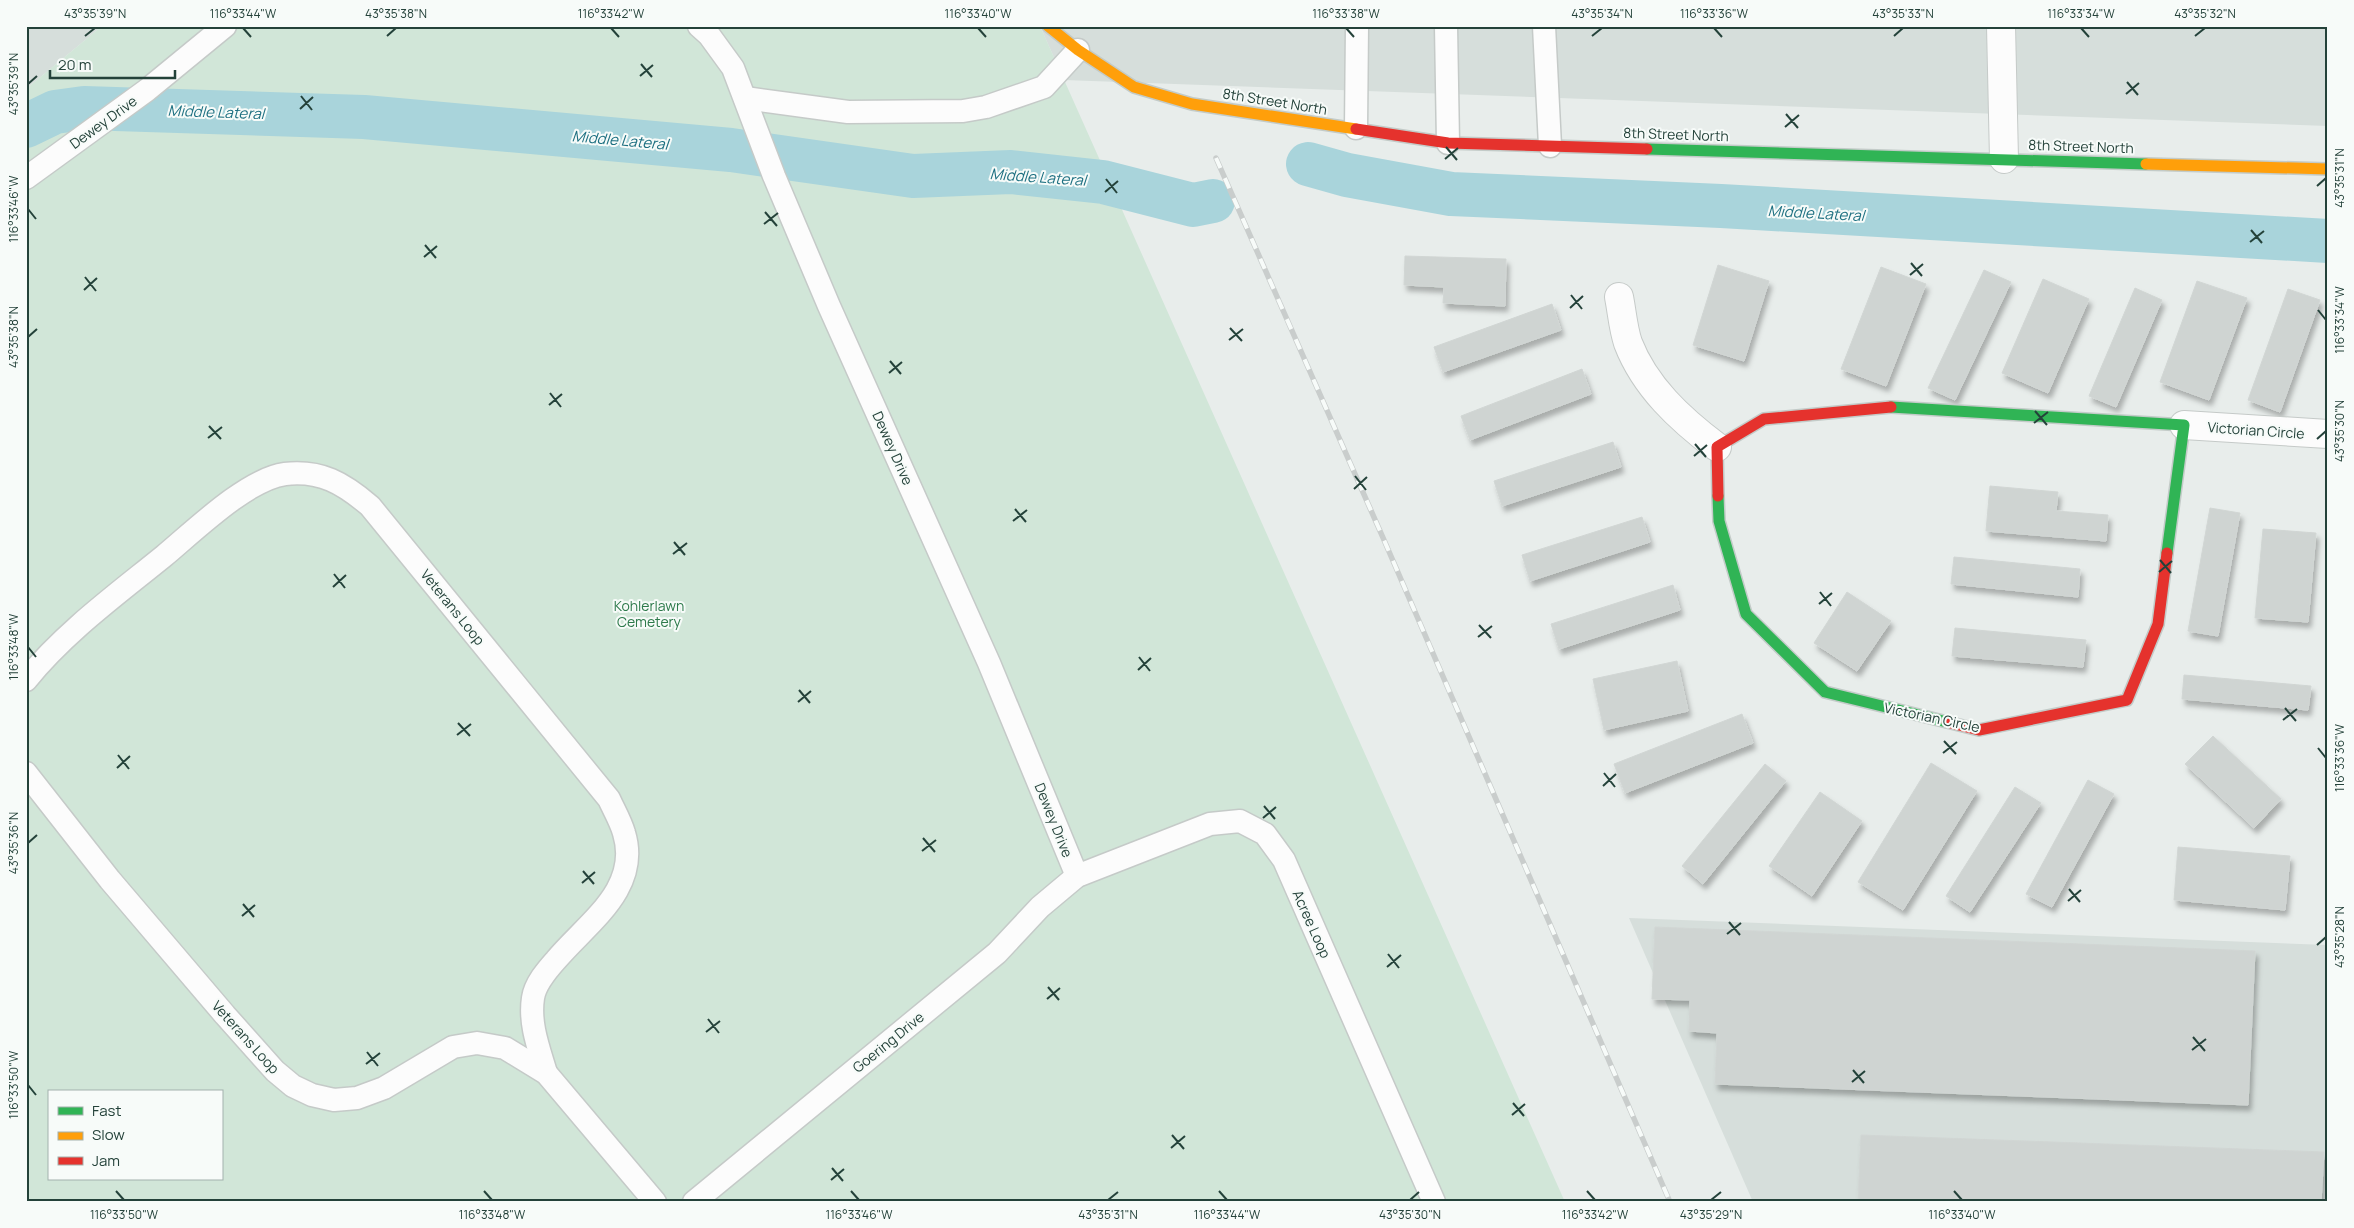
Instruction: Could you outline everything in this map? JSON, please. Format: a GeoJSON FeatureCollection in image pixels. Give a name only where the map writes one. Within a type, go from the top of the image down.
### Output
{"type":"FeatureCollection","features":[{"type":"Feature","properties":{"kind":"street","name":"8th Street North"},"geometry":{"type":"LineString","coordinates":[[1048,26],[1078,50],[1134,87],[1192,104],[1448,143],[2328,169]]}},
{"type":"Feature","properties":{"kind":"street"},"geometry":{"type":"LineString","coordinates":[[2001,26],[2004,159]]}},
{"type":"Feature","properties":{"kind":"street"},"geometry":{"type":"LineString","coordinates":[[1619,297],[1628,342],[1647,380],[1682,421],[1716,448]]}},
{"type":"Feature","properties":{"kind":"street","name":"Victorian Circle"},"geometry":{"type":"LineString","coordinates":[[2184,425],[2158,624],[2127,700],[1979,730],[1825,692],[1746,614],[1719,521],[1716,448],[1764,419],[1891,407],[2184,425],[2328,434]]}},
{"type":"Feature","properties":{"kind":"lane","name":"Dewey Drive"},"geometry":{"type":"LineString","coordinates":[[26,178],[147,90],[225,26]]}},
{"type":"Feature","properties":{"kind":"lane","name":"Dewey Drive"},"geometry":{"type":"LineString","coordinates":[[699,26],[709,35],[733,68],[774,176],[828,306],[989,663],[1077,876]]}},
{"type":"Feature","properties":{"kind":"lane"},"geometry":{"type":"LineString","coordinates":[[1356,128],[1357,26]]}},
{"type":"Feature","properties":{"kind":"lane"},"geometry":{"type":"LineString","coordinates":[[1446,26],[1448,143]]}},
{"type":"Feature","properties":{"kind":"lane"},"geometry":{"type":"LineString","coordinates":[[1544,26],[1550,146]]}},
{"type":"Feature","properties":{"kind":"lane"},"geometry":{"type":"LineString","coordinates":[[745,98],[848,112],[963,112],[986,107],[1044,87],[1078,50]]}},
{"type":"Feature","properties":{"kind":"lane","name":"Veterans Loop"},"geometry":{"type":"LineString","coordinates":[[26,680],[43,660],[82,624],[231,500],[262,481],[283,474],[304,473],[319,476],[346,486],[370,506],[604,792],[609,799],[624,834],[628,861],[621,884],[604,912],[569,944],[545,972],[533,997],[533,1027],[546,1073]]}},
{"type":"Feature","properties":{"kind":"lane","name":"Veterans Loop"},"geometry":{"type":"LineString","coordinates":[[26,773],[110,880],[225,1015],[275,1070],[293,1086],[312,1095],[334,1100],[357,1098],[384,1088],[453,1047],[478,1043],[505,1048],[546,1073],[654,1202]]}},
{"type":"Feature","properties":{"kind":"lane","name":"Acree Loop"},"geometry":{"type":"LineString","coordinates":[[1077,876],[1210,824],[1240,821],[1265,834],[1284,860],[1434,1202]]}},
{"type":"Feature","properties":{"kind":"lane","name":"Goering Drive"},"geometry":{"type":"LineString","coordinates":[[695,1201],[997,953],[1040,907],[1077,876]]}},
{"type":"Feature","properties":{"kind":"shaded area"},"geometry":{"type":"Polygon","coordinates":[[[26,26],[102,26],[26,89],[26,26]]]}},
{"type":"Feature","properties":{"kind":"shaded area"},"geometry":{"type":"Polygon","coordinates":[[[1040,26],[2328,26],[2328,126],[1064,80],[1040,26]]]}},
{"type":"Feature","properties":{"kind":"shaded area"},"geometry":{"type":"Polygon","coordinates":[[[1629,918],[2328,945],[2328,1202],[1753,1202],[1629,918]]]}},
{"type":"Feature","properties":{"kind":"green space","name":"Kohlerlawn Cemetery"},"geometry":{"type":"Polygon","coordinates":[[[102,26],[1040,26],[1565,1202],[26,1202],[26,89],[102,26]]]}},
{"type":"Feature","properties":{"kind":"building"},"geometry":{"type":"Polygon","coordinates":[[[1405,256],[1506,259],[1505,306],[1443,303],[1444,287],[1404,285],[1405,256]]]}},
{"type":"Feature","properties":{"kind":"building"},"geometry":{"type":"Polygon","coordinates":[[[1718,265],[1769,281],[1744,361],[1693,345],[1718,265]]]}},
{"type":"Feature","properties":{"kind":"building"},"geometry":{"type":"Polygon","coordinates":[[[1881,267],[1926,284],[1886,386],[1841,369],[1881,267]]]}},
{"type":"Feature","properties":{"kind":"building"},"geometry":{"type":"Polygon","coordinates":[[[1984,270],[2011,282],[1955,400],[1928,388],[1984,270]]]}},
{"type":"Feature","properties":{"kind":"building"},"geometry":{"type":"Polygon","coordinates":[[[2043,279],[2089,299],[2048,393],[2002,373],[2043,279]]]}},
{"type":"Feature","properties":{"kind":"building"},"geometry":{"type":"Polygon","coordinates":[[[2197,281],[2247,298],[2209,400],[2160,382],[2197,281]]]}},
{"type":"Feature","properties":{"kind":"building"},"geometry":{"type":"Polygon","coordinates":[[[2135,288],[2162,300],[2116,407],[2089,396],[2135,288]]]}},
{"type":"Feature","properties":{"kind":"building"},"geometry":{"type":"Polygon","coordinates":[[[2288,289],[2320,300],[2280,412],[2248,400],[2288,289]]]}},
{"type":"Feature","properties":{"kind":"building"},"geometry":{"type":"Polygon","coordinates":[[[1552,304],[1561,330],[1443,372],[1434,347],[1552,304]]]}},
{"type":"Feature","properties":{"kind":"building"},"geometry":{"type":"Polygon","coordinates":[[[1582,369],[1591,394],[1470,440],[1461,416],[1582,369]]]}},
{"type":"Feature","properties":{"kind":"building"},"geometry":{"type":"Polygon","coordinates":[[[1613,442],[1621,467],[1502,506],[1494,481],[1613,442]]]}},
{"type":"Feature","properties":{"kind":"building"},"geometry":{"type":"Polygon","coordinates":[[[1990,486],[2058,492],[2056,511],[2108,515],[2106,541],[1986,531],[1990,486]]]}},
{"type":"Feature","properties":{"kind":"building"},"geometry":{"type":"Polygon","coordinates":[[[2210,508],[2240,513],[2218,636],[2188,631],[2210,508]]]}},
{"type":"Feature","properties":{"kind":"building"},"geometry":{"type":"Polygon","coordinates":[[[1642,517],[1650,542],[1530,581],[1522,555],[1642,517]]]}},
{"type":"Feature","properties":{"kind":"building"},"geometry":{"type":"Polygon","coordinates":[[[2263,529],[2316,533],[2308,622],[2255,618],[2263,529]]]}},
{"type":"Feature","properties":{"kind":"building"},"geometry":{"type":"Polygon","coordinates":[[[1954,557],[2080,569],[2078,597],[1951,584],[1954,557]]]}},
{"type":"Feature","properties":{"kind":"building"},"geometry":{"type":"Polygon","coordinates":[[[1673,585],[1680,610],[1559,649],[1551,624],[1673,585]]]}},
{"type":"Feature","properties":{"kind":"building"},"geometry":{"type":"Polygon","coordinates":[[[1847,592],[1891,621],[1857,671],[1814,643],[1847,592]]]}},
{"type":"Feature","properties":{"kind":"building"},"geometry":{"type":"Polygon","coordinates":[[[1955,628],[2086,640],[2083,667],[1952,656],[1955,628]]]}},
{"type":"Feature","properties":{"kind":"building"},"geometry":{"type":"Polygon","coordinates":[[[1677,661],[1688,711],[1604,730],[1593,679],[1677,661]]]}},
{"type":"Feature","properties":{"kind":"building"},"geometry":{"type":"Polygon","coordinates":[[[2184,675],[2311,686],[2308,710],[2182,699],[2184,675]]]}},
{"type":"Feature","properties":{"kind":"building"},"geometry":{"type":"Polygon","coordinates":[[[1742,714],[1753,743],[1625,793],[1614,764],[1742,714]]]}},
{"type":"Feature","properties":{"kind":"building"},"geometry":{"type":"Polygon","coordinates":[[[2213,736],[2281,799],[2254,828],[2185,764],[2213,736]]]}},
{"type":"Feature","properties":{"kind":"building"},"geometry":{"type":"Polygon","coordinates":[[[1931,763],[1977,791],[1903,910],[1858,882],[1931,763]]]}},
{"type":"Feature","properties":{"kind":"building"},"geometry":{"type":"Polygon","coordinates":[[[1765,764],[1786,781],[1703,884],[1682,866],[1765,764]]]}},
{"type":"Feature","properties":{"kind":"building"},"geometry":{"type":"Polygon","coordinates":[[[2088,780],[2114,794],[2052,907],[2026,894],[2088,780]]]}},
{"type":"Feature","properties":{"kind":"building"},"geometry":{"type":"Polygon","coordinates":[[[2015,787],[2041,803],[1970,912],[1946,896],[2015,787]]]}},
{"type":"Feature","properties":{"kind":"building"},"geometry":{"type":"Polygon","coordinates":[[[1820,792],[1862,821],[1812,896],[1769,866],[1820,792]]]}},
{"type":"Feature","properties":{"kind":"building"},"geometry":{"type":"Polygon","coordinates":[[[2178,847],[2290,856],[2285,910],[2174,900],[2178,847]]]}},
{"type":"Feature","properties":{"kind":"building"},"geometry":{"type":"Polygon","coordinates":[[[1655,927],[2255,951],[2248,1105],[1715,1084],[1717,1033],[1689,1031],[1690,1000],[1652,999],[1655,927]]]}},
{"type":"Feature","properties":{"kind":"building"},"geometry":{"type":"Polygon","coordinates":[[[1861,1135],[2324,1152],[2321,1202],[1858,1202],[1861,1135]]]}},
{"type":"Feature","properties":{"kind":"waterway","name":"Middle Lateral"},"geometry":{"type":"LineString","coordinates":[[26,126],[55,112],[84,108],[364,117],[731,150],[913,176],[1011,172],[1103,182],[1193,205],[1213,201]]}},
{"type":"Feature","properties":{"kind":"waterway","name":"Middle Lateral"},"geometry":{"type":"LineString","coordinates":[[1308,164],[1347,175],[1451,194],[1721,206],[2328,241]]}},
{"type":"Feature","properties":{"kind":"railway"},"geometry":{"type":"LineString","coordinates":[[1216,158],[1384,540],[1670,1202]]}},
{"type":"Feature","properties":{"kind":"traffic: fast"},"geometry":{"type":"LineString","coordinates":[[1647,149],[2146,164]]}},
{"type":"Feature","properties":{"kind":"traffic: fast"},"geometry":{"type":"LineString","coordinates":[[1891,407],[2184,425],[2167,553]]}},
{"type":"Feature","properties":{"kind":"traffic: fast"},"geometry":{"type":"LineString","coordinates":[[1718,496],[1719,521],[1746,614],[1825,692],[1947,722]]}},
{"type":"Feature","properties":{"kind":"traffic: slow"},"geometry":{"type":"LineString","coordinates":[[1048,26],[1078,50],[1134,87],[1192,104],[1356,129]]}},
{"type":"Feature","properties":{"kind":"traffic: slow"},"geometry":{"type":"LineString","coordinates":[[2146,164],[2328,169]]}},
{"type":"Feature","properties":{"kind":"traffic: jam"},"geometry":{"type":"LineString","coordinates":[[1356,129],[1448,143],[1647,149]]}},
{"type":"Feature","properties":{"kind":"traffic: jam"},"geometry":{"type":"LineString","coordinates":[[1718,496],[1717,447],[1764,419],[1891,407]]}},
{"type":"Feature","properties":{"kind":"traffic: jam"},"geometry":{"type":"LineString","coordinates":[[1947,722],[1979,730],[2127,700],[2158,624],[2167,553]]}}]}
